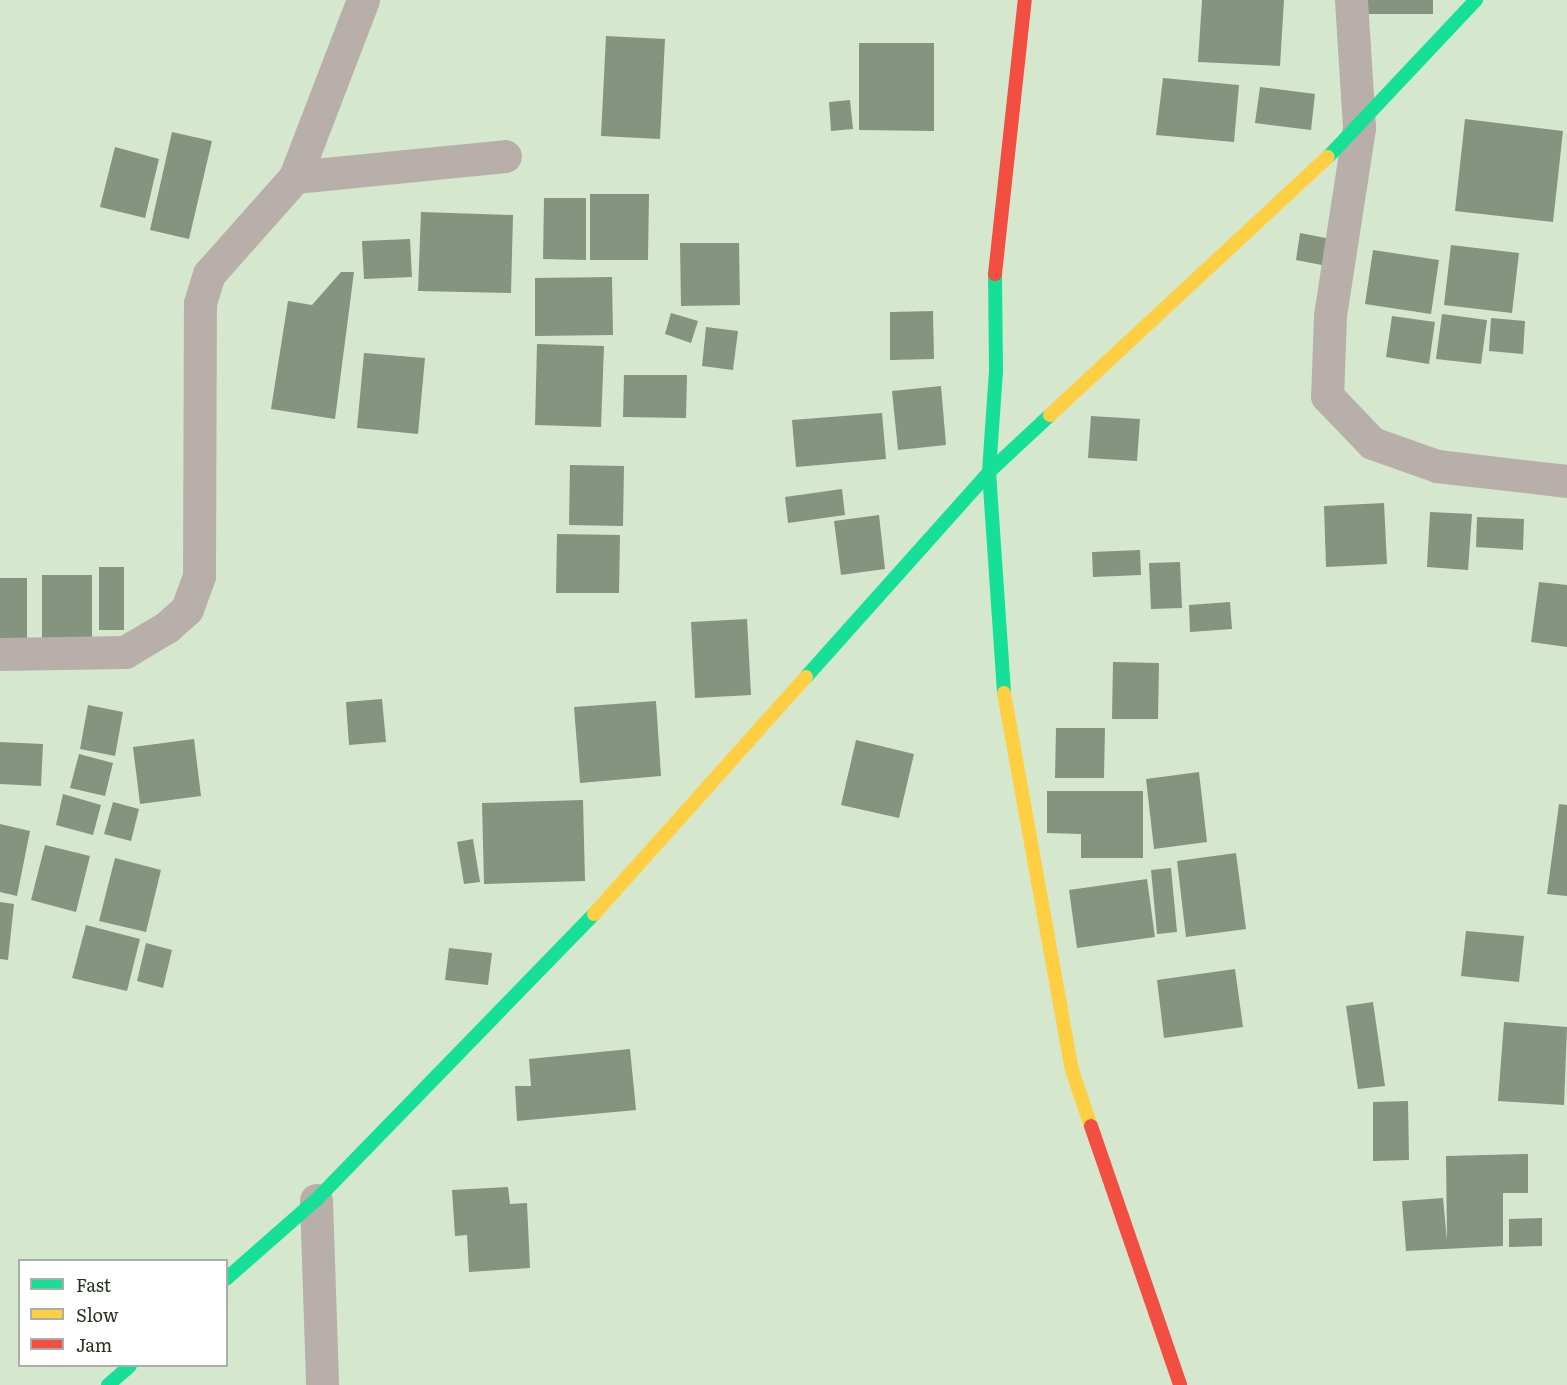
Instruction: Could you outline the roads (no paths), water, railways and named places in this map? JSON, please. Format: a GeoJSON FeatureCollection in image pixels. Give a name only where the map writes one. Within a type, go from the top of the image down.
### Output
{"type":"FeatureCollection","features":[{"type":"Feature","properties":{"kind":"street"},"geometry":{"type":"LineString","coordinates":[[0,654],[125,652],[167,627],[187,609],[199,576],[200,303],[209,274],[295,177],[363,0]]}},
{"type":"Feature","properties":{"kind":"street"},"geometry":{"type":"LineString","coordinates":[[1025,0],[994,280],[996,371],[989,472],[1004,697],[1072,1070],[1180,1385]]}},
{"type":"Feature","properties":{"kind":"street"},"geometry":{"type":"LineString","coordinates":[[1351,0],[1359,128],[1330,316],[1327,396],[1372,443],[1437,466],[1567,481]]}},
{"type":"Feature","properties":{"kind":"street"},"geometry":{"type":"LineString","coordinates":[[228,1277],[316,1200],[553,960],[989,472],[1359,128],[1476,0]]}},
{"type":"Feature","properties":{"kind":"street"},"geometry":{"type":"LineString","coordinates":[[295,177],[505,156]]}},
{"type":"Feature","properties":{"kind":"street"},"geometry":{"type":"LineString","coordinates":[[316,1200],[322,1385]]}},
{"type":"Feature","properties":{"kind":"street"},"geometry":{"type":"LineString","coordinates":[[108,1385],[128,1367]]}}]}
